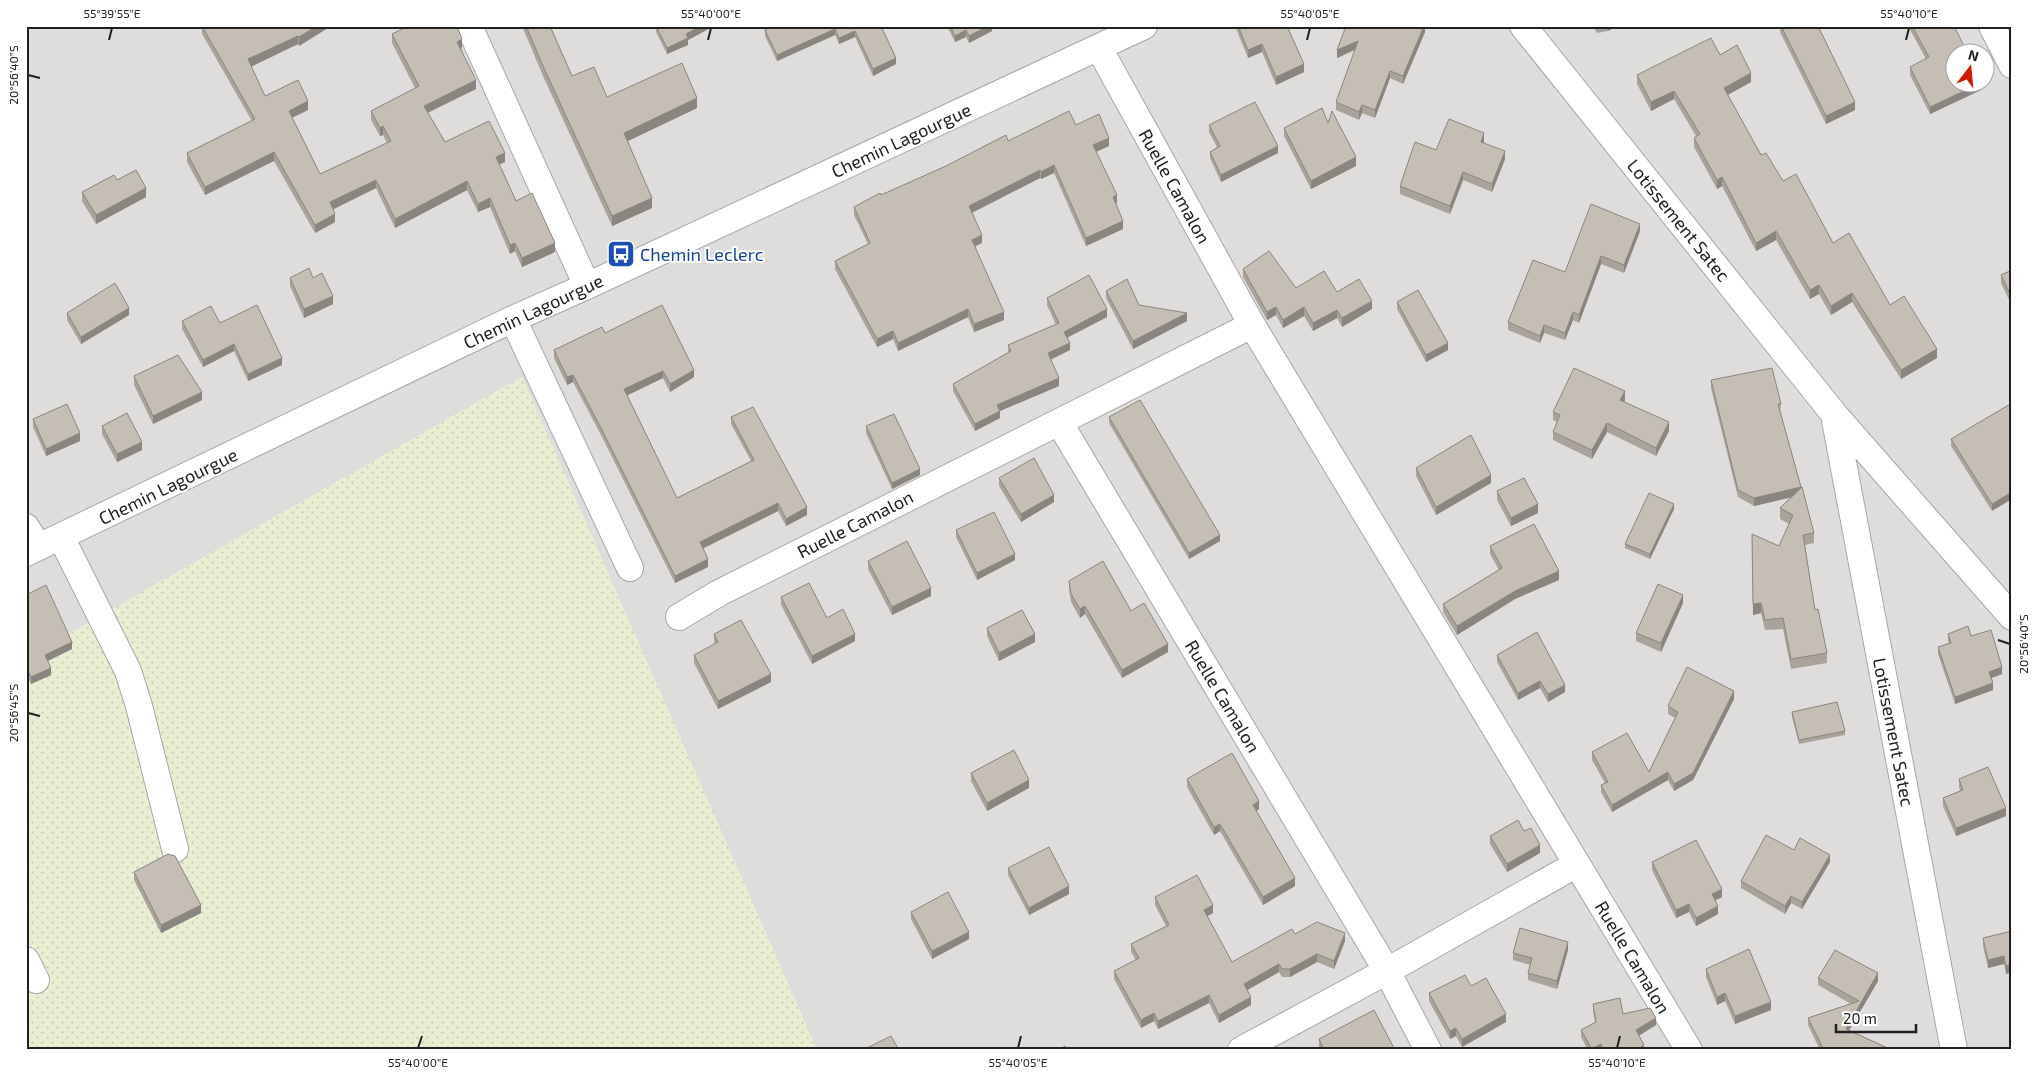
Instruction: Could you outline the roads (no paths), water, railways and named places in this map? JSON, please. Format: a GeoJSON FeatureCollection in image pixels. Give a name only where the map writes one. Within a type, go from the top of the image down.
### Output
{"type":"FeatureCollection","features":[{"type":"Feature","properties":{"kind":"street"},"geometry":{"type":"LineString","coordinates":[[469,26],[587,286]]}},
{"type":"Feature","properties":{"kind":"street","name":"Chemin Lagourgue"},"geometry":{"type":"LineString","coordinates":[[175,849],[139,706],[128,671],[38,541],[1144,26]]}},
{"type":"Feature","properties":{"kind":"street","name":"Lotissement Satec"},"geometry":{"type":"LineString","coordinates":[[1523,26],[1834,414],[2012,618]]}},
{"type":"Feature","properties":{"kind":"street"},"geometry":{"type":"LineString","coordinates":[[1992,26],[2012,65]]}},
{"type":"Feature","properties":{"kind":"street","name":"Ruelle Camalon"},"geometry":{"type":"LineString","coordinates":[[1099,48],[1252,325],[1689,1050]]}},
{"type":"Feature","properties":{"kind":"street"},"geometry":{"type":"LineString","coordinates":[[513,319],[630,568]]}},
{"type":"Feature","properties":{"kind":"street","name":"Ruelle Camalon"},"geometry":{"type":"LineString","coordinates":[[679,617],[719,593],[1252,325]]}},
{"type":"Feature","properties":{"kind":"street","name":"Lotissement Satec"},"geometry":{"type":"LineString","coordinates":[[1834,414],[1954,1050]]}},
{"type":"Feature","properties":{"kind":"street","name":"Ruelle Camalon"},"geometry":{"type":"LineString","coordinates":[[1058,422],[1387,971],[1428,1050]]}},
{"type":"Feature","properties":{"kind":"street"},"geometry":{"type":"LineString","coordinates":[[1241,1050],[1387,971],[1577,864]]}},
{"type":"Feature","properties":{"kind":"place","name":"Chemin Leclerc"},"geometry":{"type":"Point","coordinates":[621,254]}}]}
